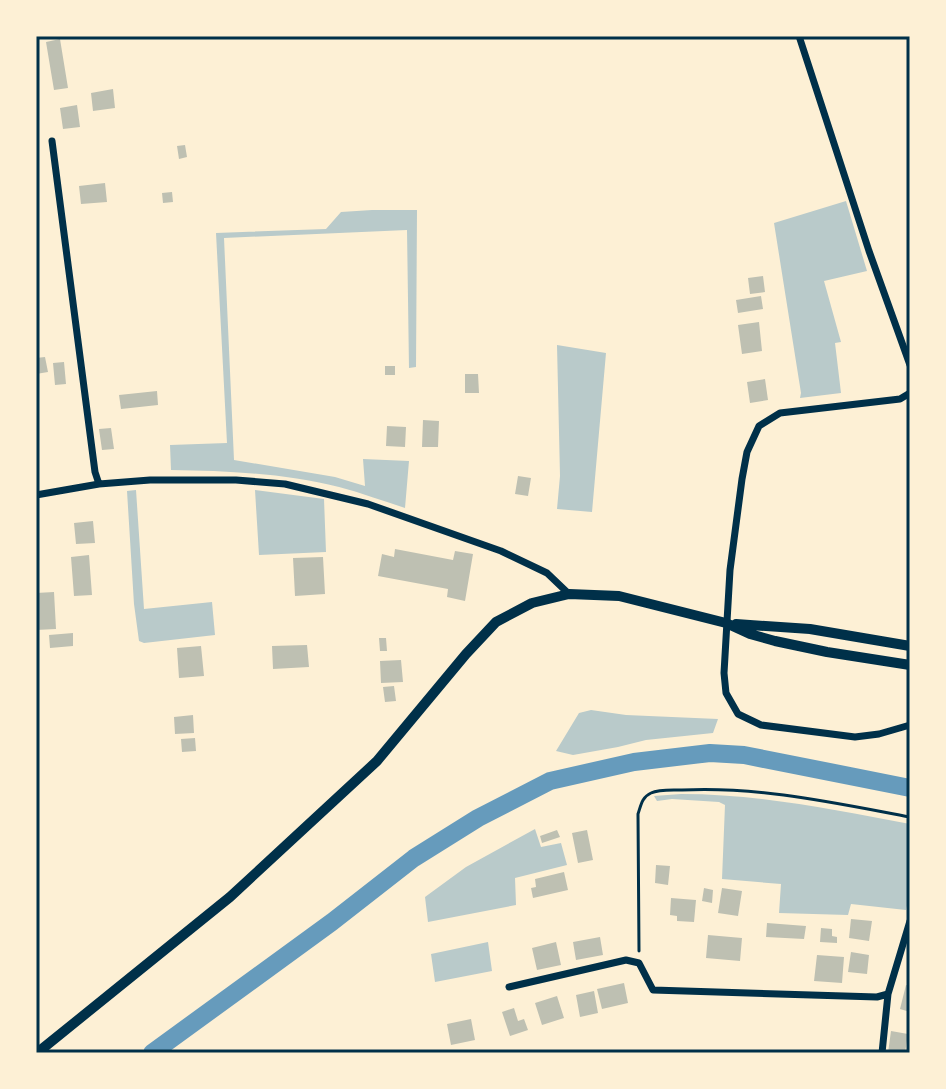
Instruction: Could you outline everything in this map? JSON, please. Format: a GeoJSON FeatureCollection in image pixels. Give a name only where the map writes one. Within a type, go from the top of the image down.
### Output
{"type":"FeatureCollection","features":[{"type":"Feature","properties":{"kind":"main road"},"geometry":{"type":"LineString","coordinates":[[37,1053],[230,897],[377,761],[496,622],[532,603],[569,594],[619,596],[726,623],[810,629],[910,646]]}},
{"type":"Feature","properties":{"kind":"main road"},"geometry":{"type":"LineString","coordinates":[[726,623],[775,641],[910,665]]}},
{"type":"Feature","properties":{"kind":"street"},"geometry":{"type":"LineString","coordinates":[[799,36],[869,251],[910,365]]}},
{"type":"Feature","properties":{"kind":"street"},"geometry":{"type":"LineString","coordinates":[[52,141],[99,484]]}},
{"type":"Feature","properties":{"kind":"street"},"geometry":{"type":"LineString","coordinates":[[910,393],[900,399],[780,413],[759,426],[747,452],[742,479],[726,623],[724,673],[726,693],[738,714],[761,725],[855,737],[910,725]]}},
{"type":"Feature","properties":{"kind":"street"},"geometry":{"type":"LineString","coordinates":[[36,495],[99,484],[150,480],[236,480],[285,484],[368,504],[501,551],[547,573],[569,594]]}},
{"type":"Feature","properties":{"kind":"street"},"geometry":{"type":"LineString","coordinates":[[882,1053],[888,994],[910,921]]}},
{"type":"Feature","properties":{"kind":"street"},"geometry":{"type":"LineString","coordinates":[[509,987],[626,960],[639,963],[653,990],[864,998],[888,994]]}},
{"type":"Feature","properties":{"kind":"path"},"geometry":{"type":"LineString","coordinates":[[639,963],[638,814],[642,801],[651,793],[715,788],[825,801],[910,817]]}},
{"type":"Feature","properties":{"kind":"shaded area"},"geometry":{"type":"Polygon","coordinates":[[[846,201],[867,271],[824,281],[841,342],[835,343],[841,393],[800,398],[774,223],[846,201]]]}},
{"type":"Feature","properties":{"kind":"shaded area"},"geometry":{"type":"Polygon","coordinates":[[[417,210],[416,367],[409,368],[407,230],[224,238],[234,460],[335,477],[365,486],[363,459],[409,461],[405,508],[318,482],[235,472],[171,470],[170,445],[227,443],[216,233],[326,229],[341,212],[417,210]]]}},
{"type":"Feature","properties":{"kind":"shaded area"},"geometry":{"type":"Polygon","coordinates":[[[557,345],[606,353],[592,512],[557,509],[560,476],[557,345]]]}},
{"type":"Feature","properties":{"kind":"shaded area"},"geometry":{"type":"Polygon","coordinates":[[[136,490],[144,609],[212,602],[215,635],[139,641],[127,491],[136,490]]]}},
{"type":"Feature","properties":{"kind":"shaded area"},"geometry":{"type":"Polygon","coordinates":[[[255,490],[324,499],[326,552],[259,555],[255,490]]]}},
{"type":"Feature","properties":{"kind":"shaded area"},"geometry":{"type":"Polygon","coordinates":[[[591,710],[626,715],[718,719],[713,733],[646,740],[573,755],[556,751],[579,713],[591,710]]]}},
{"type":"Feature","properties":{"kind":"shaded area"},"geometry":{"type":"Polygon","coordinates":[[[681,794],[768,800],[910,824],[910,893],[906,910],[851,904],[848,915],[779,913],[781,884],[722,879],[725,805],[672,799],[657,801],[654,796],[681,794]]]}},
{"type":"Feature","properties":{"kind":"shaded area"},"geometry":{"type":"Polygon","coordinates":[[[535,829],[541,847],[561,843],[567,865],[515,878],[516,905],[428,922],[425,897],[466,867],[535,829]]]}},
{"type":"Feature","properties":{"kind":"shaded area"},"geometry":{"type":"Polygon","coordinates":[[[488,942],[492,971],[435,982],[431,954],[488,942]]]}},
{"type":"Feature","properties":{"kind":"building"},"geometry":{"type":"Polygon","coordinates":[[[60,39],[68,88],[54,90],[46,42],[60,39]]]}},
{"type":"Feature","properties":{"kind":"building"},"geometry":{"type":"Polygon","coordinates":[[[113,89],[115,108],[93,111],[91,93],[113,89]]]}},
{"type":"Feature","properties":{"kind":"building"},"geometry":{"type":"Polygon","coordinates":[[[77,105],[80,127],[63,129],[60,108],[77,105]]]}},
{"type":"Feature","properties":{"kind":"building"},"geometry":{"type":"Polygon","coordinates":[[[185,145],[187,157],[179,159],[177,146],[185,145]]]}},
{"type":"Feature","properties":{"kind":"building"},"geometry":{"type":"Polygon","coordinates":[[[105,183],[107,202],[81,204],[79,186],[105,183]]]}},
{"type":"Feature","properties":{"kind":"building"},"geometry":{"type":"Polygon","coordinates":[[[172,192],[173,202],[163,203],[162,193],[172,192]]]}},
{"type":"Feature","properties":{"kind":"building"},"geometry":{"type":"Polygon","coordinates":[[[763,276],[765,292],[750,294],[748,278],[763,276]]]}},
{"type":"Feature","properties":{"kind":"building"},"geometry":{"type":"Polygon","coordinates":[[[761,296],[763,309],[738,313],[736,300],[761,296]]]}},
{"type":"Feature","properties":{"kind":"building"},"geometry":{"type":"Polygon","coordinates":[[[759,322],[762,351],[742,354],[738,325],[759,322]]]}},
{"type":"Feature","properties":{"kind":"building"},"geometry":{"type":"Polygon","coordinates":[[[45,357],[48,372],[36,374],[36,358],[45,357]]]}},
{"type":"Feature","properties":{"kind":"building"},"geometry":{"type":"Polygon","coordinates":[[[64,362],[66,384],[55,385],[53,363],[64,362]]]}},
{"type":"Feature","properties":{"kind":"building"},"geometry":{"type":"Polygon","coordinates":[[[385,366],[395,366],[395,375],[385,375],[385,366]]]}},
{"type":"Feature","properties":{"kind":"building"},"geometry":{"type":"Polygon","coordinates":[[[465,374],[478,374],[479,393],[465,393],[465,374]]]}},
{"type":"Feature","properties":{"kind":"building"},"geometry":{"type":"Polygon","coordinates":[[[765,379],[768,400],[750,403],[747,382],[765,379]]]}},
{"type":"Feature","properties":{"kind":"building"},"geometry":{"type":"Polygon","coordinates":[[[157,391],[158,405],[121,409],[119,395],[157,391]]]}},
{"type":"Feature","properties":{"kind":"building"},"geometry":{"type":"Polygon","coordinates":[[[423,420],[439,421],[438,447],[422,447],[423,420]]]}},
{"type":"Feature","properties":{"kind":"building"},"geometry":{"type":"Polygon","coordinates":[[[387,426],[406,427],[405,447],[386,446],[387,426]]]}},
{"type":"Feature","properties":{"kind":"building"},"geometry":{"type":"Polygon","coordinates":[[[111,428],[114,449],[102,450],[99,429],[111,428]]]}},
{"type":"Feature","properties":{"kind":"building"},"geometry":{"type":"Polygon","coordinates":[[[518,476],[531,478],[528,496],[515,494],[518,476]]]}},
{"type":"Feature","properties":{"kind":"building"},"geometry":{"type":"Polygon","coordinates":[[[93,521],[95,543],[76,544],[74,523],[93,521]]]}},
{"type":"Feature","properties":{"kind":"building"},"geometry":{"type":"Polygon","coordinates":[[[395,549],[453,560],[455,551],[473,554],[465,601],[447,597],[448,589],[378,576],[382,554],[394,557],[395,549]]]}},
{"type":"Feature","properties":{"kind":"building"},"geometry":{"type":"Polygon","coordinates":[[[89,555],[92,595],[74,596],[71,557],[89,555]]]}},
{"type":"Feature","properties":{"kind":"building"},"geometry":{"type":"Polygon","coordinates":[[[323,557],[325,594],[295,596],[293,558],[323,557]]]}},
{"type":"Feature","properties":{"kind":"building"},"geometry":{"type":"Polygon","coordinates":[[[54,592],[56,629],[36,630],[36,593],[54,592]]]}},
{"type":"Feature","properties":{"kind":"building"},"geometry":{"type":"Polygon","coordinates":[[[73,633],[73,646],[50,648],[49,635],[73,633]]]}},
{"type":"Feature","properties":{"kind":"building"},"geometry":{"type":"Polygon","coordinates":[[[379,638],[386,638],[387,651],[380,651],[379,638]]]}},
{"type":"Feature","properties":{"kind":"building"},"geometry":{"type":"Polygon","coordinates":[[[307,645],[309,667],[273,669],[272,646],[307,645]]]}},
{"type":"Feature","properties":{"kind":"building"},"geometry":{"type":"Polygon","coordinates":[[[201,646],[204,676],[179,678],[177,648],[201,646]]]}},
{"type":"Feature","properties":{"kind":"building"},"geometry":{"type":"Polygon","coordinates":[[[401,660],[403,682],[381,683],[380,661],[401,660]]]}},
{"type":"Feature","properties":{"kind":"building"},"geometry":{"type":"Polygon","coordinates":[[[394,686],[396,701],[385,702],[383,687],[394,686]]]}},
{"type":"Feature","properties":{"kind":"building"},"geometry":{"type":"Polygon","coordinates":[[[193,715],[194,733],[175,734],[174,717],[193,715]]]}},
{"type":"Feature","properties":{"kind":"building"},"geometry":{"type":"Polygon","coordinates":[[[195,738],[196,751],[182,752],[181,739],[195,738]]]}},
{"type":"Feature","properties":{"kind":"building"},"geometry":{"type":"Polygon","coordinates":[[[557,830],[560,837],[542,843],[540,836],[557,830]]]}},
{"type":"Feature","properties":{"kind":"building"},"geometry":{"type":"Polygon","coordinates":[[[587,830],[593,860],[578,863],[572,833],[587,830]]]}},
{"type":"Feature","properties":{"kind":"building"},"geometry":{"type":"Polygon","coordinates":[[[656,865],[670,866],[668,885],[655,883],[656,865]]]}},
{"type":"Feature","properties":{"kind":"building"},"geometry":{"type":"Polygon","coordinates":[[[564,872],[568,890],[533,898],[531,888],[536,887],[535,879],[564,872]]]}},
{"type":"Feature","properties":{"kind":"building"},"geometry":{"type":"Polygon","coordinates":[[[704,888],[713,890],[712,903],[702,901],[704,888]]]}},
{"type":"Feature","properties":{"kind":"building"},"geometry":{"type":"Polygon","coordinates":[[[722,888],[742,891],[738,916],[718,913],[722,888]]]}},
{"type":"Feature","properties":{"kind":"building"},"geometry":{"type":"Polygon","coordinates":[[[671,898],[696,900],[694,922],[677,921],[677,916],[670,915],[671,898]]]}},
{"type":"Feature","properties":{"kind":"building"},"geometry":{"type":"Polygon","coordinates":[[[851,919],[872,921],[869,941],[849,938],[851,919]]]}},
{"type":"Feature","properties":{"kind":"building"},"geometry":{"type":"Polygon","coordinates":[[[767,923],[806,926],[804,939],[766,937],[767,923]]]}},
{"type":"Feature","properties":{"kind":"building"},"geometry":{"type":"Polygon","coordinates":[[[821,928],[832,929],[837,943],[820,942],[821,928]]]}},
{"type":"Feature","properties":{"kind":"building"},"geometry":{"type":"Polygon","coordinates":[[[708,935],[742,938],[740,961],[706,958],[708,935]]]}},
{"type":"Feature","properties":{"kind":"building"},"geometry":{"type":"Polygon","coordinates":[[[600,937],[603,955],[576,960],[573,942],[600,937]]]}},
{"type":"Feature","properties":{"kind":"building"},"geometry":{"type":"Polygon","coordinates":[[[556,942],[561,965],[537,970],[532,948],[556,942]]]}},
{"type":"Feature","properties":{"kind":"building"},"geometry":{"type":"Polygon","coordinates":[[[851,952],[869,955],[867,974],[848,972],[851,952]]]}},
{"type":"Feature","properties":{"kind":"building"},"geometry":{"type":"Polygon","coordinates":[[[817,955],[844,957],[842,983],[814,981],[817,955]]]}},
{"type":"Feature","properties":{"kind":"building"},"geometry":{"type":"Polygon","coordinates":[[[624,983],[628,1003],[602,1009],[597,989],[624,983]]]}},
{"type":"Feature","properties":{"kind":"building"},"geometry":{"type":"Polygon","coordinates":[[[906,985],[910,986],[910,1012],[900,1009],[906,985]]]}},
{"type":"Feature","properties":{"kind":"building"},"geometry":{"type":"Polygon","coordinates":[[[594,991],[598,1013],[580,1017],[576,995],[594,991]]]}},
{"type":"Feature","properties":{"kind":"building"},"geometry":{"type":"Polygon","coordinates":[[[557,996],[564,1018],[542,1025],[535,1003],[557,996]]]}},
{"type":"Feature","properties":{"kind":"building"},"geometry":{"type":"Polygon","coordinates":[[[514,1008],[518,1021],[524,1019],[528,1030],[510,1036],[502,1012],[514,1008]]]}},
{"type":"Feature","properties":{"kind":"building"},"geometry":{"type":"Polygon","coordinates":[[[471,1019],[475,1040],[451,1045],[447,1024],[471,1019]]]}},
{"type":"Feature","properties":{"kind":"building"},"geometry":{"type":"Polygon","coordinates":[[[891,1031],[908,1034],[905,1053],[888,1053],[891,1031]]]}},
{"type":"Feature","properties":{"kind":"waterway"},"geometry":{"type":"LineString","coordinates":[[152,1053],[414,858],[478,818],[550,781],[634,762],[710,753],[744,755],[910,788]]}}]}
